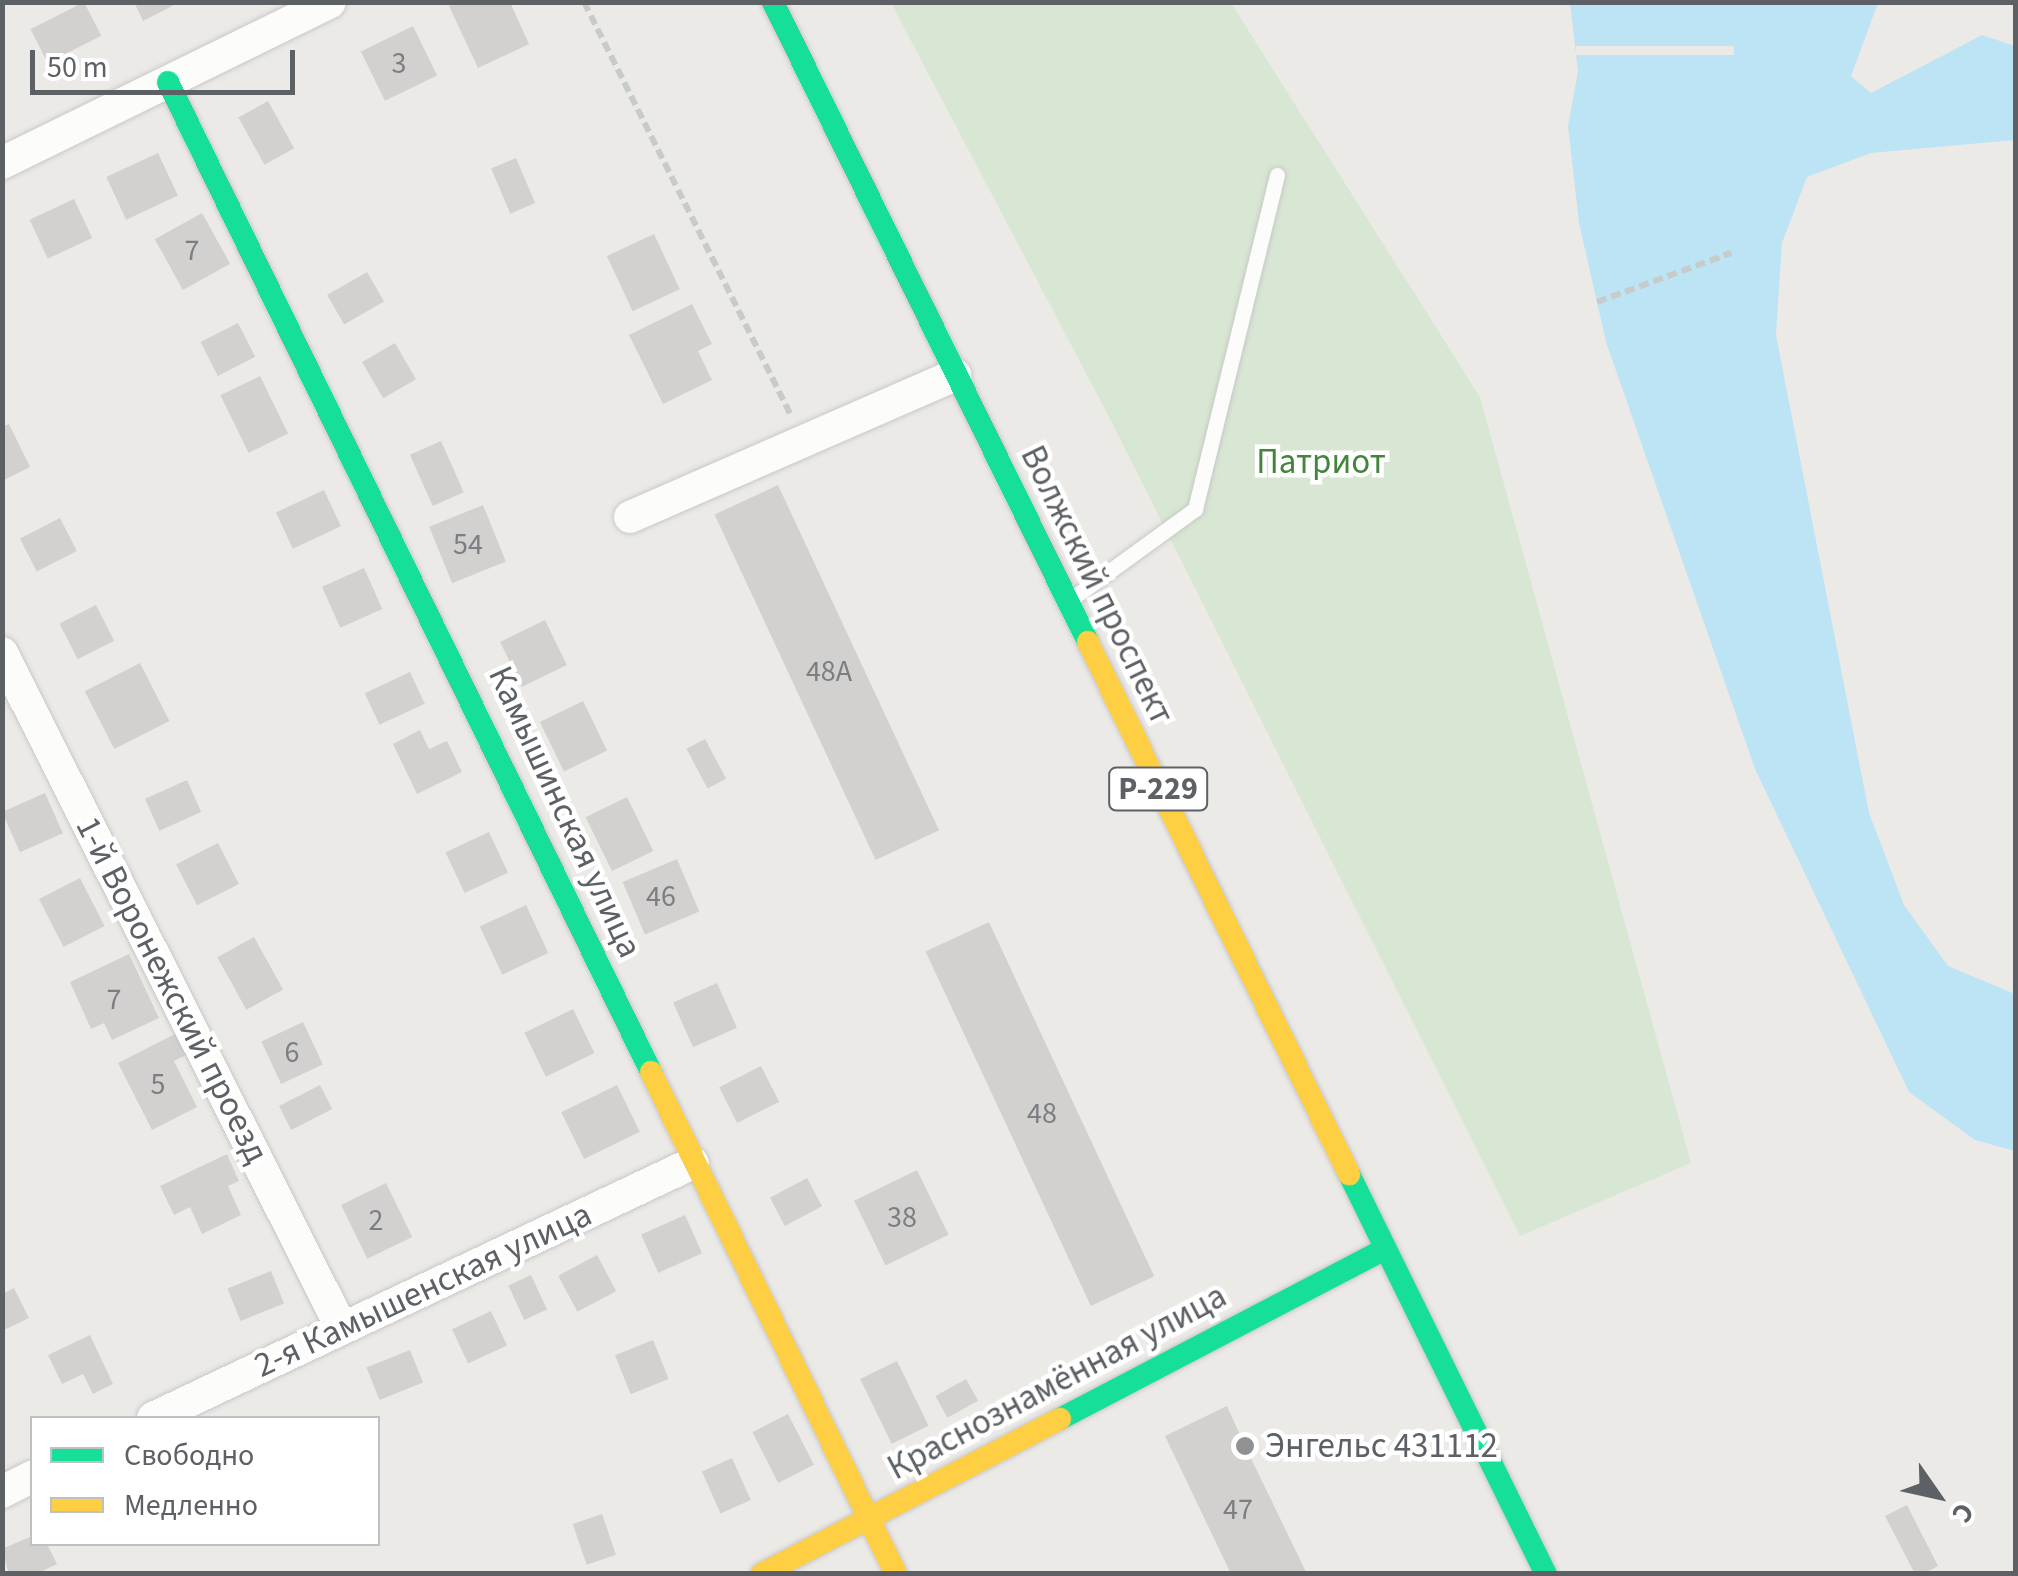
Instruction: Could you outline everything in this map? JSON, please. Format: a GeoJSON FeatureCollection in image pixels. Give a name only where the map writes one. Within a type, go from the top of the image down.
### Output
{"type":"FeatureCollection","features":[{"type":"Feature","properties":{"kind":"street"},"geometry":{"type":"LineString","coordinates":[[2,164],[330,2]]}},
{"type":"Feature","properties":{"kind":"street","name":"Волжский проспект"},"geometry":{"type":"LineString","coordinates":[[773,2],[1383,1250],[1546,1574]]}},
{"type":"Feature","properties":{"kind":"street","name":"Камышинская улица"},"geometry":{"type":"LineString","coordinates":[[168,82],[442,632],[693,1163],[896,1574]]}},
{"type":"Feature","properties":{"kind":"street"},"geometry":{"type":"LineString","coordinates":[[630,516],[802,438],[955,375]]}},
{"type":"Feature","properties":{"kind":"street","name":"1-й Воронежский проезд"},"geometry":{"type":"LineString","coordinates":[[2,653],[341,1327]]}},
{"type":"Feature","properties":{"kind":"street","name":"2-я Камышенская улица"},"geometry":{"type":"LineString","coordinates":[[157,1416],[693,1163]]}},
{"type":"Feature","properties":{"kind":"street","name":"Краснознамённая улица"},"geometry":{"type":"LineString","coordinates":[[762,1574],[1383,1250]]}},
{"type":"Feature","properties":{"kind":"lane"},"geometry":{"type":"LineString","coordinates":[[1066,603],[1195,509],[1277,175]]}},
{"type":"Feature","properties":{"kind":"path"},"geometry":{"type":"LineString","coordinates":[[584,2],[802,438]]}},
{"type":"Feature","properties":{"kind":"path"},"geometry":{"type":"LineString","coordinates":[[1597,302],[1732,253]]}},
{"type":"Feature","properties":{"kind":"green space","name":"Патриот"},"geometry":{"type":"Polygon","coordinates":[[[891,3],[1231,3],[1480,397],[1691,1163],[1520,1236],[1108,415],[891,3]]]}},
{"type":"Feature","properties":{"kind":"water"},"geometry":{"type":"Polygon","coordinates":[[[1570,3],[1878,3],[1851,76],[1871,93],[1982,35],[2015,46],[2015,140],[1871,153],[1807,177],[1782,243],[1776,335],[1869,813],[1904,905],[1948,966],[2015,994],[2015,1151],[1975,1140],[1909,1092],[1755,769],[1606,342],[1579,223],[1568,126],[1578,71],[1570,3]]]}},
{"type":"Feature","properties":{"kind":"pier"},"geometry":{"type":"Polygon","coordinates":[[[1576,46],[1734,46],[1734,55],[1576,55],[1576,46]]]}},
{"type":"Feature","properties":{"kind":"building"},"geometry":{"type":"Polygon","coordinates":[[[84,2],[101,36],[48,63],[31,29],[84,2]]]}},
{"type":"Feature","properties":{"kind":"building"},"geometry":{"type":"Polygon","coordinates":[[[134,2],[180,2],[143,21],[134,2]]]}},
{"type":"Feature","properties":{"kind":"building"},"geometry":{"type":"Polygon","coordinates":[[[457,2],[510,2],[529,44],[478,68],[449,6],[457,2]]]}},
{"type":"Feature","properties":{"kind":"building"},"geometry":{"type":"Polygon","coordinates":[[[413,26],[437,75],[385,101],[361,51],[413,26]]]}},
{"type":"Feature","properties":{"kind":"building"},"geometry":{"type":"Polygon","coordinates":[[[268,101],[294,148],[264,165],[238,117],[268,101]]]}},
{"type":"Feature","properties":{"kind":"building"},"geometry":{"type":"Polygon","coordinates":[[[158,153],[178,196],[126,220],[106,177],[158,153]]]}},
{"type":"Feature","properties":{"kind":"building"},"geometry":{"type":"Polygon","coordinates":[[[516,158],[535,203],[510,214],[491,169],[516,158]]]}},
{"type":"Feature","properties":{"kind":"building"},"geometry":{"type":"Polygon","coordinates":[[[74,199],[92,238],[48,259],[30,220],[74,199]]]}},
{"type":"Feature","properties":{"kind":"building"},"geometry":{"type":"Polygon","coordinates":[[[202,213],[230,264],[183,290],[155,239],[202,213]]]}},
{"type":"Feature","properties":{"kind":"building"},"geometry":{"type":"Polygon","coordinates":[[[654,234],[680,289],[633,311],[607,256],[654,234]]]}},
{"type":"Feature","properties":{"kind":"building"},"geometry":{"type":"Polygon","coordinates":[[[367,272],[384,301],[344,324],[327,295],[367,272]]]}},
{"type":"Feature","properties":{"kind":"building"},"geometry":{"type":"Polygon","coordinates":[[[692,304],[712,344],[698,351],[712,380],[663,404],[629,335],[692,304]]]}},
{"type":"Feature","properties":{"kind":"building"},"geometry":{"type":"Polygon","coordinates":[[[238,323],[255,357],[218,376],[201,342],[238,323]]]}},
{"type":"Feature","properties":{"kind":"building"},"geometry":{"type":"Polygon","coordinates":[[[395,343],[416,379],[383,398],[362,362],[395,343]]]}},
{"type":"Feature","properties":{"kind":"building"},"geometry":{"type":"Polygon","coordinates":[[[260,376],[288,434],[249,453],[220,395],[260,376]]]}},
{"type":"Feature","properties":{"kind":"building"},"geometry":{"type":"Polygon","coordinates":[[[9,424],[30,467],[2,481],[2,427],[9,424]]]}},
{"type":"Feature","properties":{"kind":"building"},"geometry":{"type":"Polygon","coordinates":[[[441,441],[464,492],[433,506],[410,455],[441,441]]]}},
{"type":"Feature","properties":{"kind":"building"},"geometry":{"type":"Polygon","coordinates":[[[778,485],[939,830],[876,860],[715,515],[778,485]]]}},
{"type":"Feature","properties":{"kind":"building"},"geometry":{"type":"Polygon","coordinates":[[[324,490],[341,526],[293,549],[276,512],[324,490]]]}},
{"type":"Feature","properties":{"kind":"building"},"geometry":{"type":"Polygon","coordinates":[[[483,505],[506,562],[452,583],[429,527],[483,505]]]}},
{"type":"Feature","properties":{"kind":"building"},"geometry":{"type":"Polygon","coordinates":[[[60,518],[77,551],[37,571],[20,538],[60,518]]]}},
{"type":"Feature","properties":{"kind":"building"},"geometry":{"type":"Polygon","coordinates":[[[364,568],[382,609],[340,628],[322,587],[364,568]]]}},
{"type":"Feature","properties":{"kind":"building"},"geometry":{"type":"Polygon","coordinates":[[[96,605],[114,641],[78,659],[59,624],[96,605]]]}},
{"type":"Feature","properties":{"kind":"building"},"geometry":{"type":"Polygon","coordinates":[[[545,620],[567,665],[522,687],[500,642],[545,620]]]}},
{"type":"Feature","properties":{"kind":"building"},"geometry":{"type":"Polygon","coordinates":[[[140,663],[170,721],[114,749],[85,691],[140,663]]]}},
{"type":"Feature","properties":{"kind":"building"},"geometry":{"type":"Polygon","coordinates":[[[410,672],[425,704],[379,725],[365,693],[410,672]]]}},
{"type":"Feature","properties":{"kind":"building"},"geometry":{"type":"Polygon","coordinates":[[[583,701],[607,750],[564,771],[540,722],[583,701]]]}},
{"type":"Feature","properties":{"kind":"building"},"geometry":{"type":"Polygon","coordinates":[[[420,730],[429,749],[447,741],[462,772],[417,794],[393,744],[420,730]]]}},
{"type":"Feature","properties":{"kind":"building"},"geometry":{"type":"Polygon","coordinates":[[[705,739],[726,779],[708,789],[686,749],[705,739]]]}},
{"type":"Feature","properties":{"kind":"building"},"geometry":{"type":"Polygon","coordinates":[[[187,780],[201,812],[159,831],[145,799],[187,780]]]}},
{"type":"Feature","properties":{"kind":"building"},"geometry":{"type":"Polygon","coordinates":[[[45,793],[63,833],[20,852],[2,812],[45,793]]]}},
{"type":"Feature","properties":{"kind":"building"},"geometry":{"type":"Polygon","coordinates":[[[627,797],[653,851],[612,871],[586,817],[627,797]]]}},
{"type":"Feature","properties":{"kind":"building"},"geometry":{"type":"Polygon","coordinates":[[[489,832],[508,873],[465,893],[445,852],[489,832]]]}},
{"type":"Feature","properties":{"kind":"building"},"geometry":{"type":"Polygon","coordinates":[[[218,843],[239,884],[197,905],[176,864],[218,843]]]}},
{"type":"Feature","properties":{"kind":"building"},"geometry":{"type":"Polygon","coordinates":[[[677,859],[699,911],[645,935],[623,882],[677,859]]]}},
{"type":"Feature","properties":{"kind":"building"},"geometry":{"type":"Polygon","coordinates":[[[80,878],[105,926],[64,947],[39,899],[80,878]]]}},
{"type":"Feature","properties":{"kind":"building"},"geometry":{"type":"Polygon","coordinates":[[[526,905],[548,953],[502,975],[480,927],[526,905]]]}},
{"type":"Feature","properties":{"kind":"building"},"geometry":{"type":"Polygon","coordinates":[[[989,922],[1154,1276],[1091,1306],[926,952],[989,922]]]}},
{"type":"Feature","properties":{"kind":"building"},"geometry":{"type":"Polygon","coordinates":[[[254,937],[283,989],[246,1010],[217,957],[254,937]]]}},
{"type":"Feature","properties":{"kind":"building"},"geometry":{"type":"Polygon","coordinates":[[[129,954],[159,1018],[112,1040],[104,1023],[91,1029],[70,982],[129,954]]]}},
{"type":"Feature","properties":{"kind":"building"},"geometry":{"type":"Polygon","coordinates":[[[717,983],[737,1028],[693,1047],[673,1003],[717,983]]]}},
{"type":"Feature","properties":{"kind":"building"},"geometry":{"type":"Polygon","coordinates":[[[573,1009],[594,1053],[546,1077],[524,1033],[573,1009]]]}},
{"type":"Feature","properties":{"kind":"building"},"geometry":{"type":"Polygon","coordinates":[[[303,1022],[323,1065],[281,1084],[261,1041],[303,1022]]]}},
{"type":"Feature","properties":{"kind":"building"},"geometry":{"type":"Polygon","coordinates":[[[175,1034],[186,1055],[174,1061],[197,1107],[152,1130],[118,1063],[175,1034]]]}},
{"type":"Feature","properties":{"kind":"building"},"geometry":{"type":"Polygon","coordinates":[[[761,1066],[779,1102],[737,1123],[719,1087],[761,1066]]]}},
{"type":"Feature","properties":{"kind":"building"},"geometry":{"type":"Polygon","coordinates":[[[320,1085],[332,1109],[291,1130],[279,1106],[320,1085]]]}},
{"type":"Feature","properties":{"kind":"building"},"geometry":{"type":"Polygon","coordinates":[[[617,1085],[640,1132],[584,1159],[561,1112],[617,1085]]]}},
{"type":"Feature","properties":{"kind":"building"},"geometry":{"type":"Polygon","coordinates":[[[227,1154],[239,1181],[228,1186],[241,1215],[202,1234],[190,1207],[174,1215],[160,1186],[227,1154]]]}},
{"type":"Feature","properties":{"kind":"building"},"geometry":{"type":"Polygon","coordinates":[[[917,1170],[949,1235],[886,1265],[854,1201],[917,1170]]]}},
{"type":"Feature","properties":{"kind":"building"},"geometry":{"type":"Polygon","coordinates":[[[807,1178],[822,1206],[785,1226],[770,1198],[807,1178]]]}},
{"type":"Feature","properties":{"kind":"building"},"geometry":{"type":"Polygon","coordinates":[[[386,1183],[412,1237],[367,1259],[341,1205],[386,1183]]]}},
{"type":"Feature","properties":{"kind":"building"},"geometry":{"type":"Polygon","coordinates":[[[685,1215],[702,1253],[658,1273],[641,1235],[685,1215]]]}},
{"type":"Feature","properties":{"kind":"building"},"geometry":{"type":"Polygon","coordinates":[[[597,1255],[616,1291],[577,1312],[558,1276],[597,1255]]]}},
{"type":"Feature","properties":{"kind":"building"},"geometry":{"type":"Polygon","coordinates":[[[271,1271],[284,1303],[241,1321],[227,1289],[271,1271]]]}},
{"type":"Feature","properties":{"kind":"building"},"geometry":{"type":"Polygon","coordinates":[[[531,1275],[547,1309],[524,1320],[508,1286],[531,1275]]]}},
{"type":"Feature","properties":{"kind":"building"},"geometry":{"type":"Polygon","coordinates":[[[14,1288],[29,1318],[2,1331],[2,1294],[14,1288]]]}},
{"type":"Feature","properties":{"kind":"building"},"geometry":{"type":"Polygon","coordinates":[[[491,1311],[507,1345],[468,1364],[452,1329],[491,1311]]]}},
{"type":"Feature","properties":{"kind":"building"},"geometry":{"type":"Polygon","coordinates":[[[90,1335],[113,1384],[93,1394],[83,1374],[62,1384],[48,1355],[90,1335]]]}},
{"type":"Feature","properties":{"kind":"building"},"geometry":{"type":"Polygon","coordinates":[[[653,1340],[669,1379],[631,1394],[615,1355],[653,1340]]]}},
{"type":"Feature","properties":{"kind":"building"},"geometry":{"type":"Polygon","coordinates":[[[410,1350],[423,1382],[380,1400],[366,1368],[410,1350]]]}},
{"type":"Feature","properties":{"kind":"building"},"geometry":{"type":"Polygon","coordinates":[[[897,1361],[929,1426],[892,1444],[860,1379],[897,1361]]]}},
{"type":"Feature","properties":{"kind":"building"},"geometry":{"type":"Polygon","coordinates":[[[966,1379],[978,1401],[948,1418],[935,1396],[966,1379]]]}},
{"type":"Feature","properties":{"kind":"building"},"geometry":{"type":"Polygon","coordinates":[[[1227,1406],[1307,1574],[1231,1574],[1165,1436],[1227,1406]]]}},
{"type":"Feature","properties":{"kind":"building"},"geometry":{"type":"Polygon","coordinates":[[[788,1414],[814,1465],[778,1483],[752,1432],[788,1414]]]}},
{"type":"Feature","properties":{"kind":"building"},"geometry":{"type":"Polygon","coordinates":[[[732,1458],[751,1500],[721,1513],[702,1471],[732,1458]]]}},
{"type":"Feature","properties":{"kind":"building"},"geometry":{"type":"Polygon","coordinates":[[[1907,1505],[1938,1566],[1923,1574],[1915,1574],[1885,1516],[1907,1505]]]}},
{"type":"Feature","properties":{"kind":"building"},"geometry":{"type":"Polygon","coordinates":[[[602,1514],[616,1555],[587,1565],[573,1524],[602,1514]]]}},
{"type":"Feature","properties":{"kind":"building"},"geometry":{"type":"Polygon","coordinates":[[[30,1537],[30,1546],[48,1546],[57,1564],[36,1574],[9,1574],[2,1549],[30,1537]]]}},
{"type":"Feature","properties":{"kind":"traffic: fast"},"geometry":{"type":"LineString","coordinates":[[773,2],[1088,642]]}},
{"type":"Feature","properties":{"kind":"traffic: fast"},"geometry":{"type":"LineString","coordinates":[[168,82],[651,1072]]}},
{"type":"Feature","properties":{"kind":"traffic: fast"},"geometry":{"type":"LineString","coordinates":[[1349,1174],[1546,1574]]}},
{"type":"Feature","properties":{"kind":"traffic: fast"},"geometry":{"type":"LineString","coordinates":[[1060,1419],[1383,1250]]}},
{"type":"Feature","properties":{"kind":"traffic: slow"},"geometry":{"type":"LineString","coordinates":[[1088,642],[1349,1174]]}},
{"type":"Feature","properties":{"kind":"traffic: slow"},"geometry":{"type":"LineString","coordinates":[[651,1072],[896,1574]]}},
{"type":"Feature","properties":{"kind":"traffic: slow"},"geometry":{"type":"LineString","coordinates":[[762,1574],[1060,1419]]}},
{"type":"Feature","properties":{"kind":"place","name":"Энгельс 431112"},"geometry":{"type":"Point","coordinates":[1245,1446]}}]}
